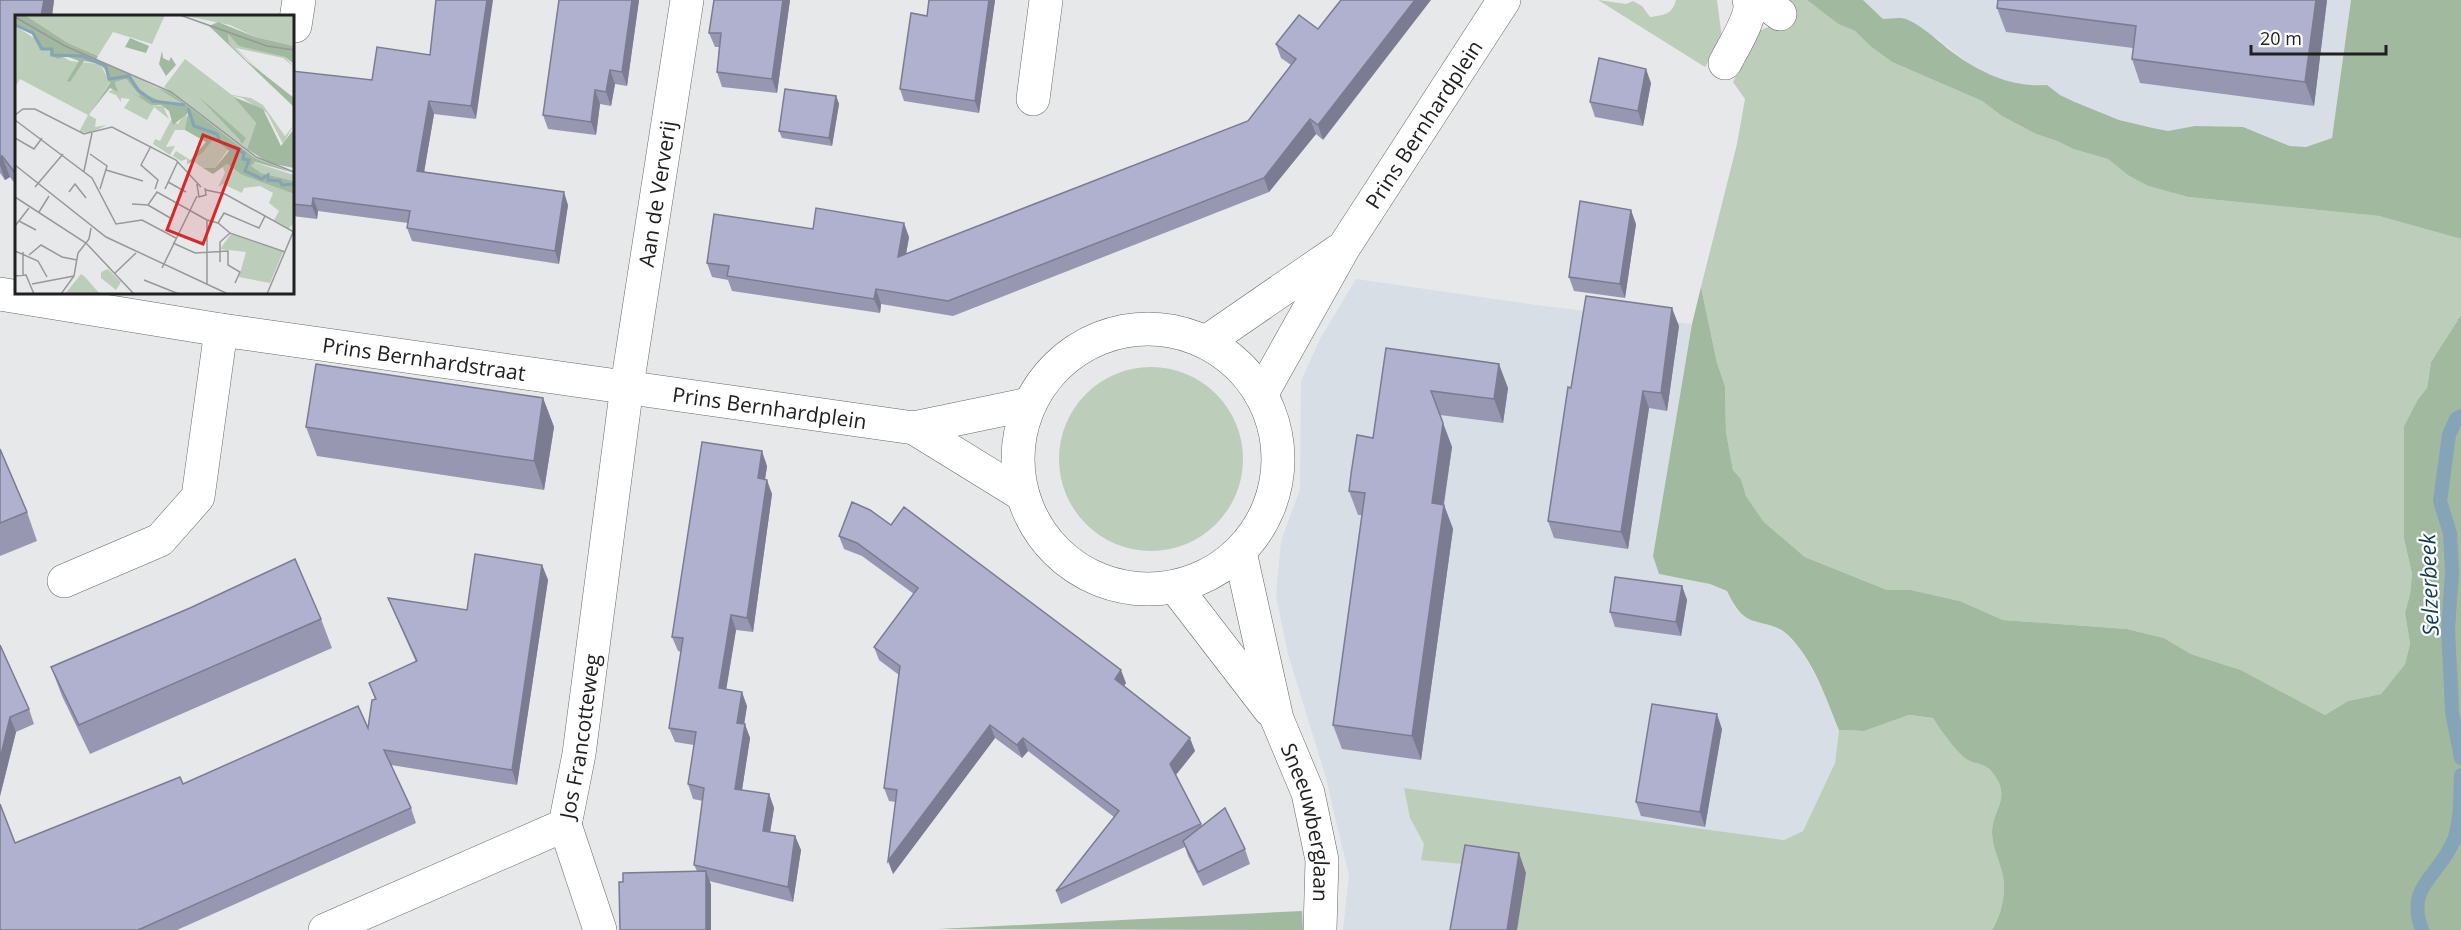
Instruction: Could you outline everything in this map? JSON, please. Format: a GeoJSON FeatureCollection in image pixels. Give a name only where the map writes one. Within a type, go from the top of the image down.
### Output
{"type":"FeatureCollection","features":[{"type":"Feature","properties":{"kind":"street","name":"Aan de Ververij"},"geometry":{"type":"LineString","coordinates":[[627,387],[687,0]]}},
{"type":"Feature","properties":{"kind":"street"},"geometry":{"type":"LineString","coordinates":[[1033,99],[1046,0]]}},
{"type":"Feature","properties":{"kind":"street","name":"Prins Bernhardplein"},"geometry":{"type":"LineString","coordinates":[[1261,395],[1344,247],[1504,0]]}},
{"type":"Feature","properties":{"kind":"street"},"geometry":{"type":"LineString","coordinates":[[1725,63],[1749,16],[1751,4],[1749,0]]}},
{"type":"Feature","properties":{"kind":"street","name":"Prins Bernhardplein"},"geometry":{"type":"LineString","coordinates":[[1206,342],[1344,247]]}},
{"type":"Feature","properties":{"kind":"street","name":"Prins Bernhardstraat"},"geometry":{"type":"LineString","coordinates":[[0,294],[221,330],[627,387]]}},
{"type":"Feature","properties":{"kind":"street"},"geometry":{"type":"LineString","coordinates":[[1159,329],[1206,342],[1238,365],[1261,395],[1276,435],[1277,478],[1265,518],[1240,552],[1211,574],[1176,588],[1124,589],[1079,571],[1043,538],[1021,494],[1017,448],[1029,404],[1046,377],[1069,355],[1097,339],[1127,330],[1159,329]]}},
{"type":"Feature","properties":{"kind":"street"},"geometry":{"type":"LineString","coordinates":[[64,581],[160,540],[198,497],[221,330]]}},
{"type":"Feature","properties":{"kind":"street","name":"Prins Bernhardplein"},"geometry":{"type":"LineString","coordinates":[[627,387],[914,428],[1029,404]]}},
{"type":"Feature","properties":{"kind":"street","name":"Jos Francotteweg"},"geometry":{"type":"LineString","coordinates":[[325,930],[565,825],[579,754],[627,387]]}},
{"type":"Feature","properties":{"kind":"street","name":"Prins Bernhardplein"},"geometry":{"type":"LineString","coordinates":[[914,428],[1021,494]]}},
{"type":"Feature","properties":{"kind":"street","name":"Sneeuwberglaan"},"geometry":{"type":"LineString","coordinates":[[1240,552],[1277,719],[1308,793],[1315,826],[1322,860],[1320,930]]}},
{"type":"Feature","properties":{"kind":"street","name":"Sneeuwberglaan"},"geometry":{"type":"LineString","coordinates":[[1176,588],[1277,719]]}},
{"type":"Feature","properties":{"kind":"street"},"geometry":{"type":"LineString","coordinates":[[565,825],[600,930]]}},
{"type":"Feature","properties":{"kind":"shaded area"},"geometry":{"type":"Polygon","coordinates":[[[1863,0],[2351,0],[2332,138],[2306,147],[2291,146],[2259,133],[2195,126],[2168,131],[2119,120],[2060,95],[2047,85],[2035,86],[2004,81],[1976,69],[1935,37],[1904,18],[1883,19],[1863,0]]]}},
{"type":"Feature","properties":{"kind":"shaded area"},"geometry":{"type":"Polygon","coordinates":[[[1356,279],[1536,305],[1692,324],[1653,556],[1659,574],[1710,584],[1727,591],[1735,608],[1752,621],[1771,624],[1786,634],[1800,648],[1808,662],[1826,696],[1839,730],[1835,763],[1803,831],[1784,840],[1404,788],[1410,818],[1424,844],[1473,865],[1517,930],[1343,930],[1349,876],[1326,778],[1288,654],[1276,596],[1281,541],[1300,489],[1301,381],[1320,339],[1356,279]]]}},
{"type":"Feature","properties":{"kind":"green space"},"geometry":{"type":"Polygon","coordinates":[[[1598,0],[1626,4],[1633,1],[1642,6],[1650,17],[1663,15],[1670,11],[1676,0],[1717,0],[1722,39],[1705,67],[1598,0]]]}},
{"type":"Feature","properties":{"kind":"green space"},"geometry":{"type":"Polygon","coordinates":[[[1788,0],[1807,0],[1838,24],[1855,31],[1870,46],[1892,62],[1982,101],[2002,116],[2036,134],[2073,149],[2108,159],[2129,176],[2148,186],[2188,197],[2379,216],[2461,239],[2461,315],[2431,362],[2427,388],[2418,399],[2404,426],[2404,539],[2412,574],[2405,613],[2410,644],[2405,664],[2381,694],[2348,701],[2325,715],[2241,670],[2191,654],[2164,638],[2127,629],[2003,620],[1960,601],[1911,590],[1887,590],[1805,557],[1764,522],[1746,496],[1741,479],[1733,470],[1726,432],[1725,386],[1717,363],[1701,287],[1737,144],[1745,99],[1733,82],[1757,32],[1773,25],[1788,0]]]}},
{"type":"Feature","properties":{"kind":"green space"},"geometry":{"type":"Polygon","coordinates":[[[1807,0],[1863,0],[1883,19],[1904,18],[1917,25],[1959,57],[1982,71],[2020,84],[2047,85],[2060,95],[2119,120],[2168,131],[2195,126],[2243,127],[2290,146],[2306,147],[2332,138],[2351,0],[2461,0],[2461,239],[2379,216],[2188,197],[2148,186],[2129,176],[2108,159],[2073,149],[2036,134],[2002,116],[1982,101],[1892,62],[1870,46],[1855,31],[1838,24],[1807,0]]]}},
{"type":"Feature","properties":{"kind":"green space"},"geometry":{"type":"Polygon","coordinates":[[[1701,287],[1717,363],[1725,386],[1726,432],[1733,470],[1741,479],[1746,496],[1764,522],[1805,557],[1887,590],[1911,590],[1960,601],[2003,620],[2127,629],[2164,638],[2191,654],[2241,670],[2325,715],[2348,701],[2381,694],[2405,664],[2410,644],[2405,613],[2412,574],[2404,539],[2404,426],[2418,399],[2427,388],[2431,362],[2461,315],[2461,930],[1992,930],[2001,909],[2004,887],[1992,837],[2001,789],[1992,772],[1984,766],[1971,762],[1959,753],[1933,718],[1909,715],[1864,731],[1839,730],[1812,667],[1788,635],[1776,627],[1749,619],[1734,605],[1727,591],[1710,584],[1659,574],[1653,556],[1692,324],[1701,287]]]}},
{"type":"Feature","properties":{"kind":"green space"},"geometry":{"type":"Polygon","coordinates":[[[1151,367],[1169,368],[1186,374],[1202,382],[1216,394],[1228,408],[1236,424],[1242,441],[1242,477],[1236,494],[1228,510],[1216,524],[1202,536],[1186,544],[1169,550],[1151,551],[1133,550],[1116,544],[1100,536],[1086,524],[1074,510],[1066,494],[1060,477],[1059,459],[1060,441],[1066,424],[1074,408],[1086,394],[1100,382],[1116,374],[1133,368],[1151,367]]]}},
{"type":"Feature","properties":{"kind":"green space"},"geometry":{"type":"Polygon","coordinates":[[[1909,715],[1933,718],[1959,753],[1968,760],[1987,767],[1998,781],[2001,796],[1992,832],[2001,867],[2004,894],[2001,909],[1992,930],[1517,930],[1473,865],[1421,860],[1424,844],[1410,818],[1404,788],[1784,840],[1803,831],[1835,763],[1839,730],[1864,731],[1909,715]]]}},
{"type":"Feature","properties":{"kind":"green space"},"geometry":{"type":"Polygon","coordinates":[[[1302,911],[1303,930],[938,929],[1302,911]]]}},
{"type":"Feature","properties":{"kind":"building"},"geometry":{"type":"Polygon","coordinates":[[[0,0],[44,0],[41,15],[15,15],[15,173],[2,156],[0,158],[0,0]]]}},
{"type":"Feature","properties":{"kind":"building"},"geometry":{"type":"Polygon","coordinates":[[[436,0],[487,0],[471,106],[429,101],[417,171],[564,192],[555,251],[407,228],[410,211],[313,198],[312,206],[294,204],[294,71],[372,80],[377,47],[430,55],[436,0]]]}},
{"type":"Feature","properties":{"kind":"building"},"geometry":{"type":"Polygon","coordinates":[[[559,0],[632,0],[622,72],[610,70],[606,92],[595,90],[591,122],[543,115],[559,0]]]}},
{"type":"Feature","properties":{"kind":"building"},"geometry":{"type":"Polygon","coordinates":[[[714,0],[783,0],[772,79],[717,72],[721,33],[709,33],[714,0]]]}},
{"type":"Feature","properties":{"kind":"building"},"geometry":{"type":"Polygon","coordinates":[[[929,0],[989,0],[975,101],[900,89],[911,13],[927,16],[929,0]]]}},
{"type":"Feature","properties":{"kind":"building"},"geometry":{"type":"Polygon","coordinates":[[[1341,0],[1415,0],[1318,125],[1310,119],[1264,178],[948,301],[876,289],[874,299],[727,276],[729,266],[707,263],[714,214],[813,229],[816,208],[904,223],[898,257],[1248,121],[1296,59],[1276,44],[1299,15],[1318,29],[1341,0]]]}},
{"type":"Feature","properties":{"kind":"building"},"geometry":{"type":"Polygon","coordinates":[[[1998,0],[2316,0],[2305,82],[2132,59],[2136,26],[1997,8],[1998,0]]]}},
{"type":"Feature","properties":{"kind":"building"},"geometry":{"type":"Polygon","coordinates":[[[1599,58],[1646,69],[1638,111],[1590,102],[1599,58]]]}},
{"type":"Feature","properties":{"kind":"building"},"geometry":{"type":"Polygon","coordinates":[[[785,89],[836,96],[829,138],[779,131],[785,89]]]}},
{"type":"Feature","properties":{"kind":"building"},"geometry":{"type":"Polygon","coordinates":[[[1580,201],[1631,210],[1620,284],[1569,277],[1580,201]]]}},
{"type":"Feature","properties":{"kind":"building"},"geometry":{"type":"Polygon","coordinates":[[[1586,296],[1672,308],[1661,393],[1643,391],[1621,532],[1548,521],[1568,387],[1571,388],[1586,296]]]}},
{"type":"Feature","properties":{"kind":"building"},"geometry":{"type":"Polygon","coordinates":[[[1386,348],[1499,364],[1494,399],[1431,391],[1443,423],[1432,503],[1444,505],[1412,736],[1333,725],[1365,493],[1349,491],[1351,474],[1357,435],[1373,438],[1386,348]]]}},
{"type":"Feature","properties":{"kind":"building"},"geometry":{"type":"Polygon","coordinates":[[[316,364],[543,398],[534,461],[306,427],[316,364]]]}},
{"type":"Feature","properties":{"kind":"building"},"geometry":{"type":"Polygon","coordinates":[[[702,442],[762,451],[758,478],[767,480],[747,618],[731,615],[719,688],[742,692],[737,723],[745,724],[735,789],[769,794],[763,831],[795,836],[788,887],[694,865],[704,788],[688,784],[696,732],[669,728],[683,638],[672,637],[702,442]]]}},
{"type":"Feature","properties":{"kind":"building"},"geometry":{"type":"Polygon","coordinates":[[[0,449],[27,512],[0,523],[0,449]]]}},
{"type":"Feature","properties":{"kind":"building"},"geometry":{"type":"Polygon","coordinates":[[[852,502],[870,510],[891,525],[904,507],[1121,670],[1115,679],[1190,738],[1170,764],[1201,824],[1056,891],[1119,811],[1023,738],[1017,745],[990,725],[888,861],[897,790],[884,788],[900,666],[874,647],[918,588],[857,543],[839,536],[852,502]]]}},
{"type":"Feature","properties":{"kind":"building"},"geometry":{"type":"Polygon","coordinates":[[[475,554],[542,565],[512,770],[384,750],[411,808],[138,930],[0,930],[0,804],[15,843],[180,777],[183,784],[358,706],[368,728],[372,700],[376,699],[369,683],[417,661],[388,598],[467,610],[475,554]]]}},
{"type":"Feature","properties":{"kind":"building"},"geometry":{"type":"Polygon","coordinates":[[[295,559],[321,619],[79,725],[51,667],[190,608],[295,559]]]}},
{"type":"Feature","properties":{"kind":"building"},"geometry":{"type":"Polygon","coordinates":[[[1615,577],[1682,586],[1676,622],[1610,612],[1615,577]]]}},
{"type":"Feature","properties":{"kind":"building"},"geometry":{"type":"Polygon","coordinates":[[[0,645],[29,709],[10,717],[0,759],[0,645]]]}},
{"type":"Feature","properties":{"kind":"building"},"geometry":{"type":"Polygon","coordinates":[[[1652,704],[1717,714],[1700,812],[1636,802],[1652,704]]]}},
{"type":"Feature","properties":{"kind":"building"},"geometry":{"type":"Polygon","coordinates":[[[1225,808],[1245,849],[1198,872],[1183,841],[1225,808]]]}},
{"type":"Feature","properties":{"kind":"building"},"geometry":{"type":"Polygon","coordinates":[[[1465,845],[1519,853],[1507,930],[1450,930],[1465,845]]]}},
{"type":"Feature","properties":{"kind":"building"},"geometry":{"type":"Polygon","coordinates":[[[706,871],[706,930],[620,930],[619,882],[623,882],[623,873],[706,871]]]}},
{"type":"Feature","properties":{"kind":"waterway","name":"Selzerbeek"},"geometry":{"type":"LineString","coordinates":[[2461,416],[2456,419],[2449,435],[2440,501],[2450,533],[2452,572],[2448,630],[2452,712],[2461,758]]}},
{"type":"Feature","properties":{"kind":"waterway","name":"Selzerbeek"},"geometry":{"type":"LineString","coordinates":[[2422,930],[2418,915],[2418,902],[2426,882],[2448,853],[2454,840],[2459,816],[2461,775]]}}]}
